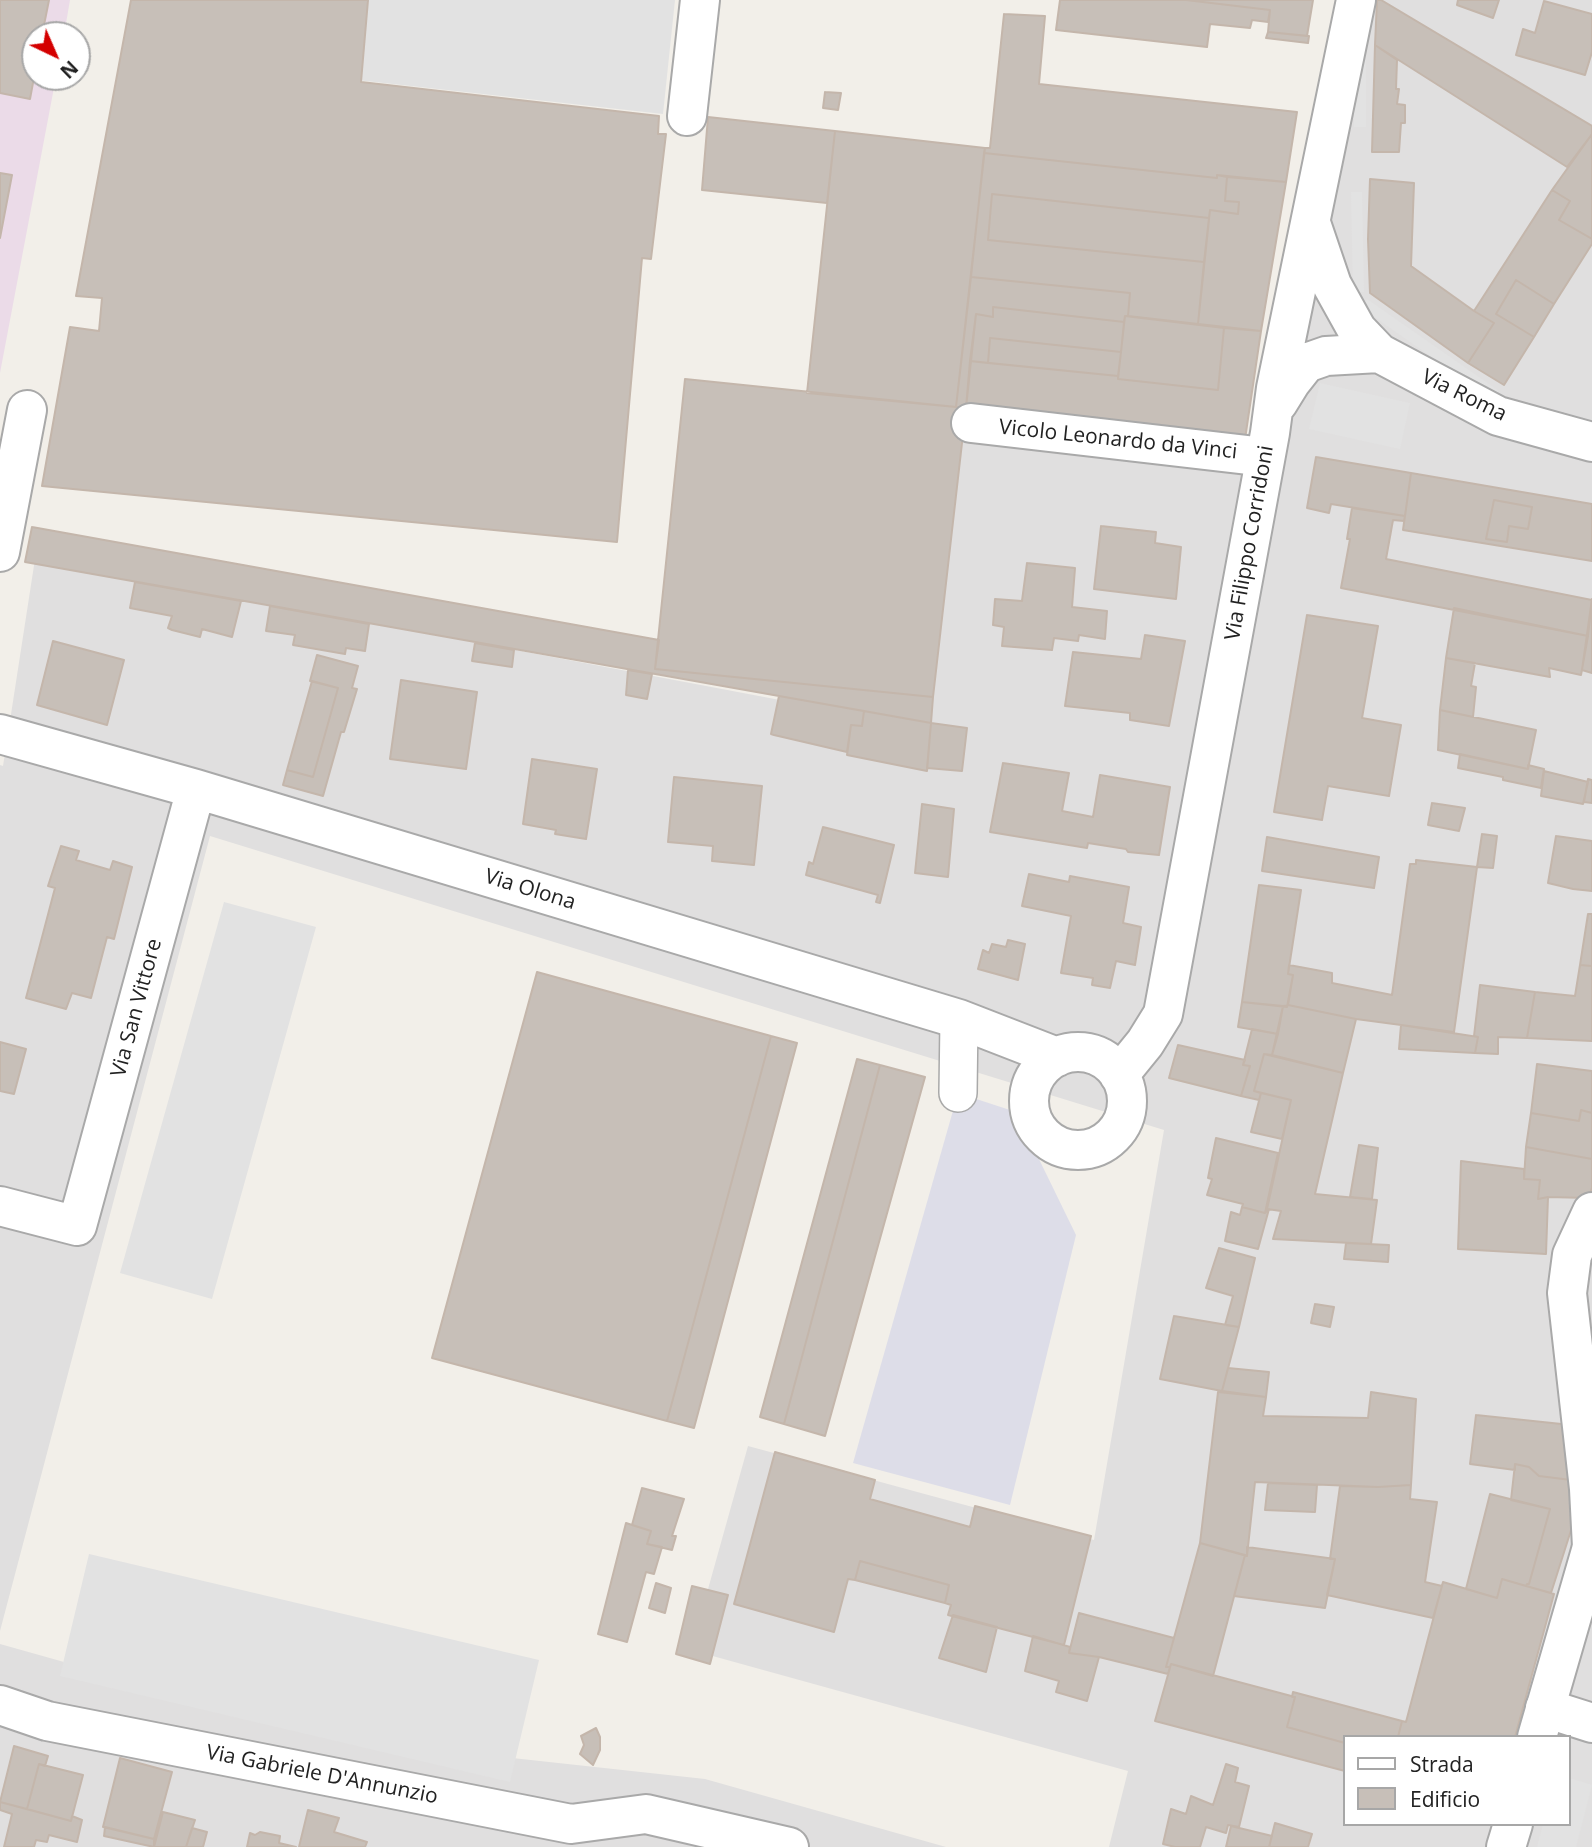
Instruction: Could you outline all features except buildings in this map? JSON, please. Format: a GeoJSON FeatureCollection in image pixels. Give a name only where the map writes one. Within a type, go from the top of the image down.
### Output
{"type":"FeatureCollection","features":[{"type":"Feature","properties":{"kind":"street"},"geometry":{"type":"LineString","coordinates":[[687,116],[700,0]]}},
{"type":"Feature","properties":{"kind":"street","name":"Via Filippo Corridoni"},"geometry":{"type":"LineString","coordinates":[[1119,1075],[1145,1043],[1163,1014],[1276,388],[1356,0]]}},
{"type":"Feature","properties":{"kind":"street","name":"Via Roma"},"geometry":{"type":"LineString","coordinates":[[1311,221],[1332,285],[1357,330],[1379,353],[1499,416],[1592,443]]}},
{"type":"Feature","properties":{"kind":"street"},"geometry":{"type":"LineString","coordinates":[[1273,411],[1306,363],[1326,356],[1379,353]]}},
{"type":"Feature","properties":{"kind":"street"},"geometry":{"type":"LineString","coordinates":[[0,552],[27,410]]}},
{"type":"Feature","properties":{"kind":"street","name":"Vicolo Leonardo da Vinci"},"geometry":{"type":"LineString","coordinates":[[971,423],[1265,457]]}},
{"type":"Feature","properties":{"kind":"street","name":"Via Olona"},"geometry":{"type":"LineString","coordinates":[[0,734],[196,789],[959,1019],[1057,1057]]}},
{"type":"Feature","properties":{"kind":"street","name":"Via San Vittore"},"geometry":{"type":"LineString","coordinates":[[0,1206],[77,1226],[196,789]]}},
{"type":"Feature","properties":{"kind":"street"},"geometry":{"type":"LineString","coordinates":[[958,1093],[959,1019]]}},
{"type":"Feature","properties":{"kind":"street"},"geometry":{"type":"LineString","coordinates":[[1071,1053],[1098,1056],[1110,1064],[1119,1075],[1126,1090],[1123,1121],[1114,1135],[1101,1144],[1071,1150],[1056,1145],[1044,1136],[1034,1123],[1030,1093],[1035,1078],[1057,1057],[1071,1053]]}},
{"type":"Feature","properties":{"kind":"street"},"geometry":{"type":"LineString","coordinates":[[1592,1212],[1572,1255],[1567,1293],[1591,1490],[1592,1547],[1541,1723],[1592,1723]]}},
{"type":"Feature","properties":{"kind":"street","name":"Via Gabriele D'Annunzio"},"geometry":{"type":"LineString","coordinates":[[0,1705],[47,1721],[571,1824],[641,1830]]}},
{"type":"Feature","properties":{"kind":"street"},"geometry":{"type":"LineString","coordinates":[[1506,1847],[1512,1826]]}},
{"type":"Feature","properties":{"kind":"street"},"geometry":{"type":"LineString","coordinates":[[641,1830],[789,1847]]}},
{"type":"Feature","properties":{"kind":"shaded area"},"geometry":{"type":"Polygon","coordinates":[[[0,0],[70,0],[66,21],[21,21],[21,91],[53,91],[0,373],[0,0]]]}},
{"type":"Feature","properties":{"kind":"shaded area"},"geometry":{"type":"Polygon","coordinates":[[[368,0],[675,0],[663,114],[357,80],[368,0]]]}},
{"type":"Feature","properties":{"kind":"shaded area"},"geometry":{"type":"Polygon","coordinates":[[[1337,0],[1592,0],[1592,1847],[1109,1847],[1128,1771],[691,1650],[748,1446],[1094,1540],[1164,1130],[210,836],[0,1631],[0,765],[3,766],[35,559],[928,728],[949,433],[1242,466],[1337,0]]]}},
{"type":"Feature","properties":{"kind":"shaded area"},"geometry":{"type":"Polygon","coordinates":[[[1354,60],[1366,60],[1366,127],[1354,127],[1354,60]]]}},
{"type":"Feature","properties":{"kind":"shaded area"},"geometry":{"type":"Polygon","coordinates":[[[1351,192],[1362,192],[1364,292],[1353,292],[1351,192]]]}},
{"type":"Feature","properties":{"kind":"shaded area"},"geometry":{"type":"Polygon","coordinates":[[[1367,299],[1499,391],[1493,400],[1360,307],[1367,299]]]}},
{"type":"Feature","properties":{"kind":"shaded area"},"geometry":{"type":"Polygon","coordinates":[[[1320,383],[1410,403],[1400,449],[1309,429],[1320,383]]]}},
{"type":"Feature","properties":{"kind":"shaded area"},"geometry":{"type":"Polygon","coordinates":[[[224,902],[316,927],[212,1299],[120,1273],[224,902]]]}},
{"type":"Feature","properties":{"kind":"shaded area"},"geometry":{"type":"Polygon","coordinates":[[[958,1093],[1016,1112],[1076,1235],[1010,1505],[853,1463],[958,1093]]]}},
{"type":"Feature","properties":{"kind":"shaded area"},"geometry":{"type":"Polygon","coordinates":[[[89,1554],[539,1660],[510,1782],[60,1676],[89,1554]]]}},
{"type":"Feature","properties":{"kind":"shaded area"},"geometry":{"type":"Polygon","coordinates":[[[0,1644],[338,1739],[705,1779],[946,1847],[0,1847],[0,1644]]]}},
{"type":"Feature","properties":{"kind":"shaded area"},"geometry":{"type":"Polygon","coordinates":[[[1571,1779],[1592,1785],[1576,1847],[1537,1847],[1542,1826],[1571,1826],[1571,1779]]]}}]}
